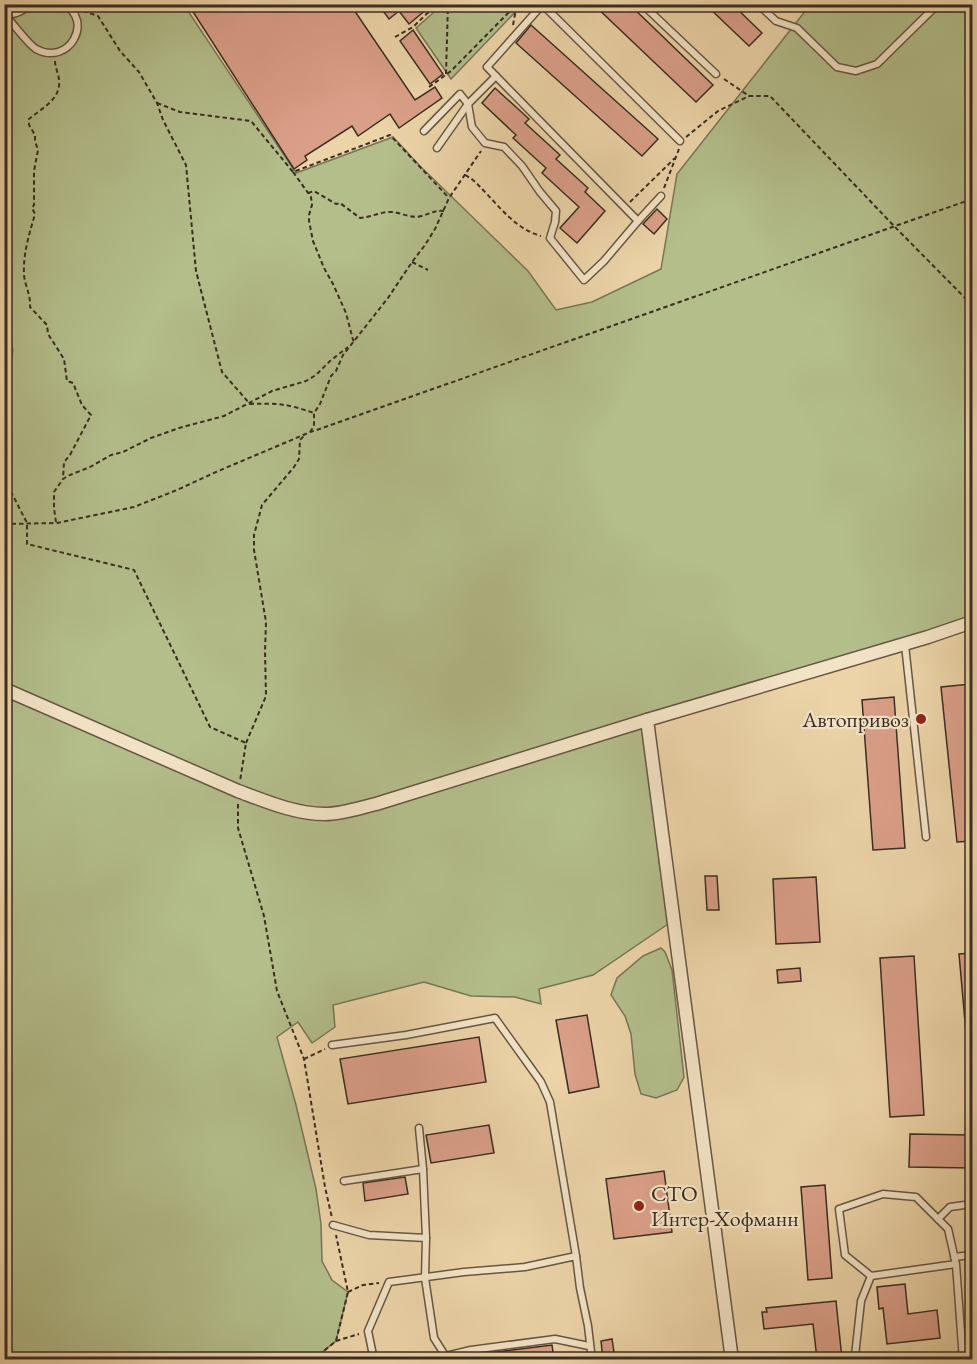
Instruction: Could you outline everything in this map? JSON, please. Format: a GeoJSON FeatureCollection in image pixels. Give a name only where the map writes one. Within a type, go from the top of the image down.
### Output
{"type":"FeatureCollection","features":[{"type":"Feature","properties":{"kind":"street"},"geometry":{"type":"LineString","coordinates":[[4,689],[238,791],[298,810],[324,814],[340,813],[972,622]]}},
{"type":"Feature","properties":{"kind":"street"},"geometry":{"type":"LineString","coordinates":[[647,720],[732,1359]]}},
{"type":"Feature","properties":{"kind":"lane"},"geometry":{"type":"LineString","coordinates":[[4,13],[13,14],[35,4]]}},
{"type":"Feature","properties":{"kind":"lane"},"geometry":{"type":"LineString","coordinates":[[642,4],[716,74]]}},
{"type":"Feature","properties":{"kind":"lane"},"geometry":{"type":"LineString","coordinates":[[758,4],[776,21],[797,28],[837,67],[856,71],[877,64],[936,6],[934,4]]}},
{"type":"Feature","properties":{"kind":"lane"},"geometry":{"type":"LineString","coordinates":[[4,13],[33,47],[52,52],[66,49],[75,39],[77,23],[69,8],[64,5]]}},
{"type":"Feature","properties":{"kind":"lane"},"geometry":{"type":"LineString","coordinates":[[638,221],[487,67],[543,5],[680,141]]}},
{"type":"Feature","properties":{"kind":"lane"},"geometry":{"type":"LineString","coordinates":[[437,148],[468,104],[496,76]]}},
{"type":"Feature","properties":{"kind":"lane"},"geometry":{"type":"LineString","coordinates":[[424,130],[460,94],[468,104],[472,127],[485,143],[504,147],[522,166],[556,211],[550,238],[584,280],[604,261],[661,196]]}},
{"type":"Feature","properties":{"kind":"lane"},"geometry":{"type":"LineString","coordinates":[[904,644],[926,837]]}},
{"type":"Feature","properties":{"kind":"lane"},"geometry":{"type":"LineString","coordinates":[[332,1045],[405,1035],[495,1018],[541,1082],[550,1102],[592,1359]]}},
{"type":"Feature","properties":{"kind":"lane"},"geometry":{"type":"LineString","coordinates":[[420,1128],[426,1238],[425,1278],[434,1338],[447,1358],[471,1350],[555,1339],[589,1346]]}},
{"type":"Feature","properties":{"kind":"lane"},"geometry":{"type":"LineString","coordinates":[[344,1181],[423,1168]]}},
{"type":"Feature","properties":{"kind":"lane"},"geometry":{"type":"LineString","coordinates":[[956,1264],[871,1276],[845,1255],[839,1209],[883,1194],[916,1197],[948,1229],[956,1264],[963,1359]]}},
{"type":"Feature","properties":{"kind":"lane"},"geometry":{"type":"LineString","coordinates":[[938,1219],[950,1207],[972,1204]]}},
{"type":"Feature","properties":{"kind":"lane"},"geometry":{"type":"LineString","coordinates":[[333,1225],[369,1235],[426,1238]]}},
{"type":"Feature","properties":{"kind":"lane"},"geometry":{"type":"LineString","coordinates":[[954,1257],[972,1255]]}},
{"type":"Feature","properties":{"kind":"lane"},"geometry":{"type":"LineString","coordinates":[[374,1359],[368,1331],[389,1282],[525,1267],[576,1256]]}},
{"type":"Feature","properties":{"kind":"lane"},"geometry":{"type":"LineString","coordinates":[[855,1356],[861,1301],[871,1276]]}},
{"type":"Feature","properties":{"kind":"path"},"geometry":{"type":"LineString","coordinates":[[395,37],[413,27],[438,4]]}},
{"type":"Feature","properties":{"kind":"path"},"geometry":{"type":"LineString","coordinates":[[446,74],[448,4]]}},
{"type":"Feature","properties":{"kind":"path"},"geometry":{"type":"LineString","coordinates":[[429,87],[446,74],[517,4]]}},
{"type":"Feature","properties":{"kind":"path"},"geometry":{"type":"LineString","coordinates":[[64,5],[98,16],[120,51],[139,72],[157,103],[186,165],[196,271],[222,372],[250,404]]}},
{"type":"Feature","properties":{"kind":"path"},"geometry":{"type":"LineString","coordinates":[[54,58],[59,82],[57,93],[47,106],[29,119],[38,150],[34,171],[34,206],[32,208],[35,214],[24,256],[24,277],[31,298],[30,307],[47,325],[48,334],[64,359],[67,381],[74,383],[82,405],[91,415],[64,462],[63,479]]}},
{"type":"Feature","properties":{"kind":"path"},"geometry":{"type":"LineString","coordinates":[[716,74],[748,96]]}},
{"type":"Feature","properties":{"kind":"path"},"geometry":{"type":"LineString","coordinates":[[661,196],[677,156],[680,141],[718,111],[748,96],[770,96],[972,305]]}},
{"type":"Feature","properties":{"kind":"path"},"geometry":{"type":"LineString","coordinates":[[157,103],[180,112],[251,121],[293,172],[312,201],[309,221],[313,241],[346,313],[353,340],[355,340]]}},
{"type":"Feature","properties":{"kind":"path"},"geometry":{"type":"LineString","coordinates":[[293,172],[390,135],[449,198]]}},
{"type":"Feature","properties":{"kind":"path"},"geometry":{"type":"LineString","coordinates":[[336,1341],[348,1292],[325,1187],[304,1059],[277,991],[264,916],[238,828],[238,791],[246,743],[266,696],[266,622],[254,550],[254,535],[262,505],[299,459],[300,440],[314,426],[314,414],[343,355],[398,285],[411,262],[425,245],[435,230],[449,198],[485,143]]}},
{"type":"Feature","properties":{"kind":"path"},"geometry":{"type":"LineString","coordinates":[[625,207],[677,156]]}},
{"type":"Feature","properties":{"kind":"path"},"geometry":{"type":"LineString","coordinates":[[465,175],[473,179],[523,229],[550,238]]}},
{"type":"Feature","properties":{"kind":"path"},"geometry":{"type":"LineString","coordinates":[[308,193],[314,191],[340,204],[360,218],[385,212],[414,217],[436,210],[444,211]]}},
{"type":"Feature","properties":{"kind":"path"},"geometry":{"type":"LineString","coordinates":[[4,524],[57,523],[135,507],[308,433],[972,198]]}},
{"type":"Feature","properties":{"kind":"path"},"geometry":{"type":"LineString","coordinates":[[411,262],[428,270]]}},
{"type":"Feature","properties":{"kind":"path"},"geometry":{"type":"LineString","coordinates":[[57,523],[54,492],[63,479],[152,438],[224,416],[272,391],[300,383],[316,375],[350,346]]}},
{"type":"Feature","properties":{"kind":"path"},"geometry":{"type":"LineString","coordinates":[[250,404],[292,405],[314,414]]}},
{"type":"Feature","properties":{"kind":"path"},"geometry":{"type":"LineString","coordinates":[[4,478],[27,523],[27,544],[134,570],[210,727],[246,743]]}},
{"type":"Feature","properties":{"kind":"path"},"geometry":{"type":"LineString","coordinates":[[304,1059],[332,1045]]}},
{"type":"Feature","properties":{"kind":"path"},"geometry":{"type":"LineString","coordinates":[[348,1292],[363,1285],[389,1282]]}},
{"type":"Feature","properties":{"kind":"path"},"geometry":{"type":"LineString","coordinates":[[313,1359],[336,1341],[368,1331]]}},
{"type":"Feature","properties":{"kind":"green space"},"geometry":{"type":"Polygon","coordinates":[[[5,5],[184,5],[296,173],[393,137],[528,271],[556,310],[592,302],[661,269],[677,174],[810,5],[972,5],[972,622],[647,720],[674,920],[593,975],[539,989],[541,1004],[515,997],[471,996],[424,982],[333,1005],[335,1027],[312,1043],[298,1022],[277,1037],[316,1189],[321,1224],[322,1261],[332,1280],[348,1292],[336,1341],[313,1359],[5,1359],[4,396],[13,350],[5,328],[5,5]]]}},
{"type":"Feature","properties":{"kind":"green space"},"geometry":{"type":"Polygon","coordinates":[[[442,5],[522,5],[451,79],[416,28],[442,5]]]}},
{"type":"Feature","properties":{"kind":"green space"},"geometry":{"type":"Polygon","coordinates":[[[661,948],[672,970],[684,1077],[677,1090],[656,1098],[641,1094],[635,1074],[631,1034],[625,1016],[611,995],[617,978],[643,956],[661,948]]]}},
{"type":"Feature","properties":{"kind":"building"},"geometry":{"type":"Polygon","coordinates":[[[188,4],[350,4],[415,100],[435,87],[442,98],[399,128],[390,114],[358,136],[352,126],[305,156],[307,160],[294,169],[188,4]]]}},
{"type":"Feature","properties":{"kind":"building"},"geometry":{"type":"Polygon","coordinates":[[[378,4],[433,4],[409,24],[399,11],[389,19],[378,4]]]}},
{"type":"Feature","properties":{"kind":"building"},"geometry":{"type":"Polygon","coordinates":[[[593,4],[629,4],[713,85],[696,102],[593,4]]]}},
{"type":"Feature","properties":{"kind":"building"},"geometry":{"type":"Polygon","coordinates":[[[705,4],[732,4],[762,33],[749,46],[705,4]]]}},
{"type":"Feature","properties":{"kind":"building"},"geometry":{"type":"Polygon","coordinates":[[[531,25],[658,139],[642,156],[516,43],[531,25]]]}},
{"type":"Feature","properties":{"kind":"building"},"geometry":{"type":"Polygon","coordinates":[[[413,30],[443,74],[430,84],[400,41],[413,30]]]}},
{"type":"Feature","properties":{"kind":"building"},"geometry":{"type":"Polygon","coordinates":[[[495,88],[529,119],[525,123],[560,155],[556,159],[588,188],[585,192],[605,211],[577,243],[560,228],[579,207],[542,173],[546,168],[513,138],[516,135],[482,103],[495,88]]]}},
{"type":"Feature","properties":{"kind":"building"},"geometry":{"type":"Polygon","coordinates":[[[657,209],[667,219],[654,234],[643,224],[657,209]]]}},
{"type":"Feature","properties":{"kind":"building"},"geometry":{"type":"Polygon","coordinates":[[[971,684],[972,841],[957,842],[941,687],[971,684]]]}},
{"type":"Feature","properties":{"kind":"building"},"geometry":{"type":"Polygon","coordinates":[[[894,697],[905,848],[873,850],[862,700],[894,697]]]}},
{"type":"Feature","properties":{"kind":"building"},"geometry":{"type":"Polygon","coordinates":[[[705,876],[717,876],[719,910],[707,910],[705,876]]]}},
{"type":"Feature","properties":{"kind":"building"},"geometry":{"type":"Polygon","coordinates":[[[816,877],[820,942],[776,944],[773,879],[816,877]]]}},
{"type":"Feature","properties":{"kind":"building"},"geometry":{"type":"Polygon","coordinates":[[[972,953],[972,1033],[966,1033],[959,954],[972,953]]]}},
{"type":"Feature","properties":{"kind":"building"},"geometry":{"type":"Polygon","coordinates":[[[914,956],[924,1115],[890,1117],[880,958],[914,956]]]}},
{"type":"Feature","properties":{"kind":"building"},"geometry":{"type":"Polygon","coordinates":[[[800,968],[801,981],[778,983],[777,970],[800,968]]]}},
{"type":"Feature","properties":{"kind":"building"},"geometry":{"type":"Polygon","coordinates":[[[587,1015],[599,1087],[569,1093],[556,1020],[587,1015]]]}},
{"type":"Feature","properties":{"kind":"building"},"geometry":{"type":"Polygon","coordinates":[[[479,1037],[486,1082],[348,1104],[340,1059],[479,1037]]]}},
{"type":"Feature","properties":{"kind":"building"},"geometry":{"type":"Polygon","coordinates":[[[489,1125],[494,1153],[431,1163],[426,1135],[489,1125]]]}},
{"type":"Feature","properties":{"kind":"building"},"geometry":{"type":"Polygon","coordinates":[[[910,1134],[972,1135],[972,1168],[909,1167],[910,1134]]]}},
{"type":"Feature","properties":{"kind":"building"},"geometry":{"type":"Polygon","coordinates":[[[664,1171],[672,1232],[614,1239],[606,1179],[664,1171]]]}},
{"type":"Feature","properties":{"kind":"building"},"geometry":{"type":"Polygon","coordinates":[[[405,1177],[408,1194],[365,1201],[363,1183],[405,1177]]]}},
{"type":"Feature","properties":{"kind":"building"},"geometry":{"type":"Polygon","coordinates":[[[825,1185],[832,1278],[808,1280],[801,1187],[825,1185]]]}},
{"type":"Feature","properties":{"kind":"building"},"geometry":{"type":"Polygon","coordinates":[[[905,1284],[908,1314],[937,1310],[940,1338],[887,1344],[883,1308],[879,1309],[877,1287],[905,1284]]]}},
{"type":"Feature","properties":{"kind":"building"},"geometry":{"type":"Polygon","coordinates":[[[836,1301],[842,1359],[817,1359],[813,1324],[764,1329],[762,1312],[767,1312],[766,1308],[836,1301]]]}},
{"type":"Feature","properties":{"kind":"building"},"geometry":{"type":"Polygon","coordinates":[[[612,1339],[615,1359],[603,1359],[601,1341],[612,1339]]]}},
{"type":"Feature","properties":{"kind":"building"},"geometry":{"type":"Polygon","coordinates":[[[552,1345],[554,1359],[466,1359],[472,1355],[552,1345]]]}},
{"type":"Feature","properties":{"kind":"place","name":"Автопривоз"},"geometry":{"type":"Point","coordinates":[921,719]}},
{"type":"Feature","properties":{"kind":"place","name":"СТО Интер-Хофманн"},"geometry":{"type":"Point","coordinates":[639,1206]}}]}
